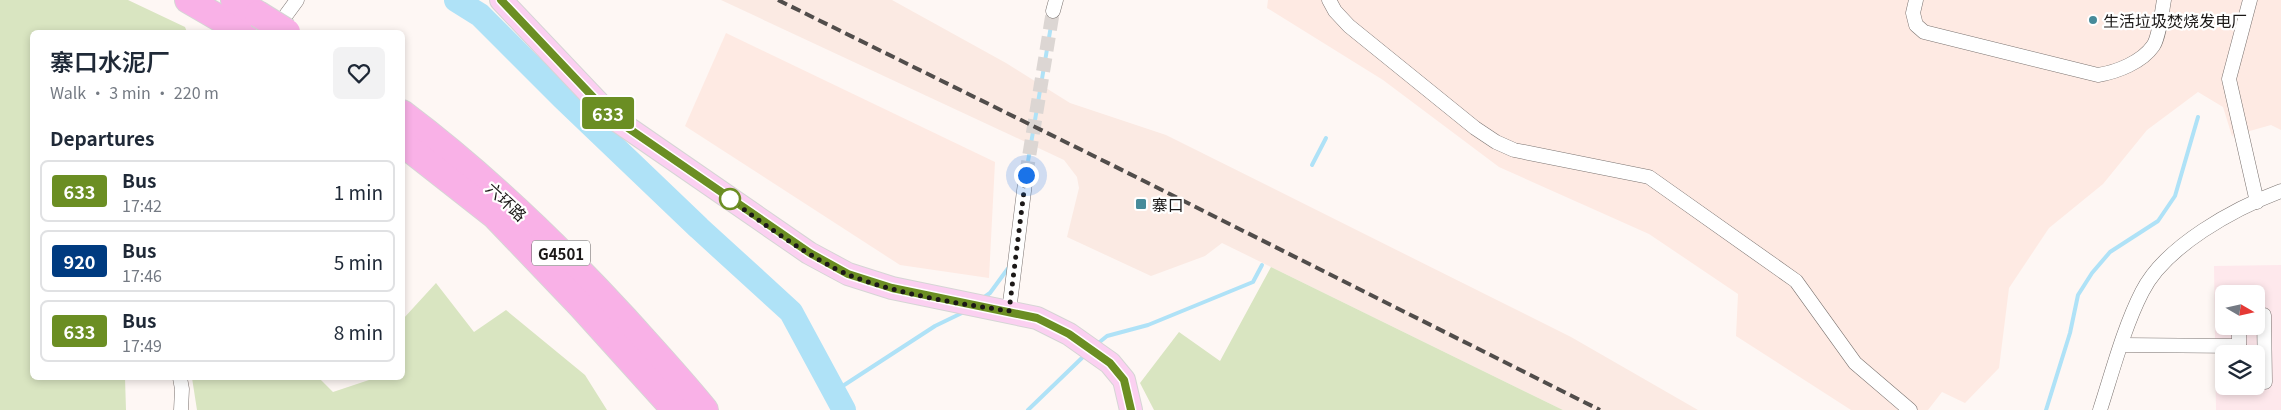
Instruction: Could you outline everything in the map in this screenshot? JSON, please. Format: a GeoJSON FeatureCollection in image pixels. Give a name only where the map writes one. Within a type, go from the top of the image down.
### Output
{"type":"FeatureCollection","features":[{"type":"Feature","properties":{"kind":"highway"},"geometry":{"type":"LineString","coordinates":[[188,0],[258,26],[277,30]]}},
{"type":"Feature","properties":{"kind":"highway"},"geometry":{"type":"LineString","coordinates":[[234,0],[258,26]]}},
{"type":"Feature","properties":{"kind":"highway","name":"六环路"},"geometry":{"type":"LineString","coordinates":[[405,115],[429,133],[514,206],[595,287],[682,382],[705,410]]}},
{"type":"Feature","properties":{"kind":"highway","name":"六环路"},"geometry":{"type":"LineString","coordinates":[[405,145],[495,216],[582,307],[675,410]]}},
{"type":"Feature","properties":{"kind":"main road"},"geometry":{"type":"LineString","coordinates":[[501,0],[612,117],[810,253],[848,274],[874,283],[1037,318],[1078,338],[1110,363],[1124,380],[1131,410]]}},
{"type":"Feature","properties":{"kind":"street"},"geometry":{"type":"LineString","coordinates":[[258,26],[297,0]]}},
{"type":"Feature","properties":{"kind":"street"},"geometry":{"type":"LineString","coordinates":[[1329,0],[1335,11],[1349,26],[1467,122],[1496,142],[1514,150],[1649,177],[1757,252],[1796,281],[1855,363],[1910,410]]}},
{"type":"Feature","properties":{"kind":"street"},"geometry":{"type":"LineString","coordinates":[[1916,0],[1913,12],[1916,25],[1924,32],[2098,75],[2112,72],[2138,59],[2154,45],[2164,0]]}},
{"type":"Feature","properties":{"kind":"street"},"geometry":{"type":"LineString","coordinates":[[2250,0],[2229,79],[2257,202]]}},
{"type":"Feature","properties":{"kind":"street"},"geometry":{"type":"LineString","coordinates":[[1009,311],[1026,175]]}},
{"type":"Feature","properties":{"kind":"street"},"geometry":{"type":"LineString","coordinates":[[2100,410],[2142,291],[2155,272],[2174,252],[2203,232],[2281,191]]}},
{"type":"Feature","properties":{"kind":"street"},"geometry":{"type":"LineString","coordinates":[[2122,346],[2215,349]]}},
{"type":"Feature","properties":{"kind":"street"},"geometry":{"type":"LineString","coordinates":[[180,380],[181,410]]}},
{"type":"Feature","properties":{"kind":"shaded area"},"geometry":{"type":"Polygon","coordinates":[[[721,0],[892,0],[1006,63],[1070,103],[1166,135],[1571,337],[1698,410],[1563,410],[1222,243],[1205,256],[1151,276],[1067,237],[1079,188],[1077,177],[1064,160],[721,0]]]}},
{"type":"Feature","properties":{"kind":"shaded area"},"geometry":{"type":"Polygon","coordinates":[[[1268,0],[2281,0],[2281,130],[2271,125],[2232,136],[2223,107],[2198,92],[2147,130],[2103,184],[2049,228],[2009,288],[1999,368],[1965,403],[1942,392],[1928,410],[1851,410],[1736,336],[1738,294],[1649,234],[1499,167],[1383,80],[1267,8],[1268,0]]]}},
{"type":"Feature","properties":{"kind":"shaded area"},"geometry":{"type":"Polygon","coordinates":[[[726,33],[995,162],[989,278],[900,265],[685,126],[726,33]]]}},
{"type":"Feature","properties":{"kind":"shaded area"},"geometry":{"type":"Polygon","coordinates":[[[2281,265],[2281,410],[2216,410],[2216,395],[2265,395],[2265,345],[2215,345],[2214,266],[2281,265]]]}},
{"type":"Feature","properties":{"kind":"green space"},"geometry":{"type":"Polygon","coordinates":[[[0,0],[128,0],[185,27],[186,30],[30,30],[30,380],[125,380],[126,410],[0,410],[0,0]]]}},
{"type":"Feature","properties":{"kind":"green space"},"geometry":{"type":"Polygon","coordinates":[[[1271,267],[1563,410],[1154,410],[1140,383],[1179,332],[1220,361],[1271,267]]]}},
{"type":"Feature","properties":{"kind":"green space"},"geometry":{"type":"Polygon","coordinates":[[[436,283],[474,332],[506,310],[585,375],[607,410],[197,410],[192,380],[321,380],[333,392],[369,380],[405,380],[405,317],[436,283]]]}},
{"type":"Feature","properties":{"kind":"waterway"},"geometry":{"type":"LineString","coordinates":[[456,0],[480,15],[562,97],[699,228],[791,312],[844,410]]}},
{"type":"Feature","properties":{"kind":"waterway"},"geometry":{"type":"LineString","coordinates":[[1026,173],[1053,14]]}},
{"type":"Feature","properties":{"kind":"waterway"},"geometry":{"type":"LineString","coordinates":[[2046,410],[2070,333],[2078,295],[2092,273],[2110,252],[2158,221],[2175,196],[2198,117]]}},
{"type":"Feature","properties":{"kind":"waterway"},"geometry":{"type":"LineString","coordinates":[[1312,165],[1326,138]]}},
{"type":"Feature","properties":{"kind":"waterway"},"geometry":{"type":"LineString","coordinates":[[1096,345],[1107,336],[1148,325],[1253,282],[1262,265]]}},
{"type":"Feature","properties":{"kind":"waterway"},"geometry":{"type":"LineString","coordinates":[[983,298],[990,293],[1009,267]]}},
{"type":"Feature","properties":{"kind":"waterway"},"geometry":{"type":"LineString","coordinates":[[835,391],[935,326],[966,311]]}},
{"type":"Feature","properties":{"kind":"waterway"},"geometry":{"type":"LineString","coordinates":[[1028,410],[1085,355]]}},
{"type":"Feature","properties":{"kind":"tunnel"},"geometry":{"type":"LineString","coordinates":[[1026,175],[1053,11]]}},
{"type":"Feature","properties":{"kind":"railway"},"geometry":{"type":"LineString","coordinates":[[778,0],[1600,410]]}},
{"type":"Feature","properties":{"kind":"bus line","name":"633"},"geometry":{"type":"LineString","coordinates":[[501,0],[612,117],[810,253],[848,274],[892,288],[1037,318],[1078,338],[1110,363],[1124,380],[1131,410]]}},
{"type":"Feature","properties":{"kind":"place","name":"生活垃圾焚烧发电厂"},"geometry":{"type":"Point","coordinates":[2093,20]}},
{"type":"Feature","properties":{"kind":"place","name":"寨口"},"geometry":{"type":"Point","coordinates":[1141,204]}},
{"type":"Feature","properties":{"kind":"route"},"geometry":{"type":"LineString","coordinates":[[730,199],[810,253],[848,274],[892,288],[963,304],[1009,311],[1026,175]]}}]}
